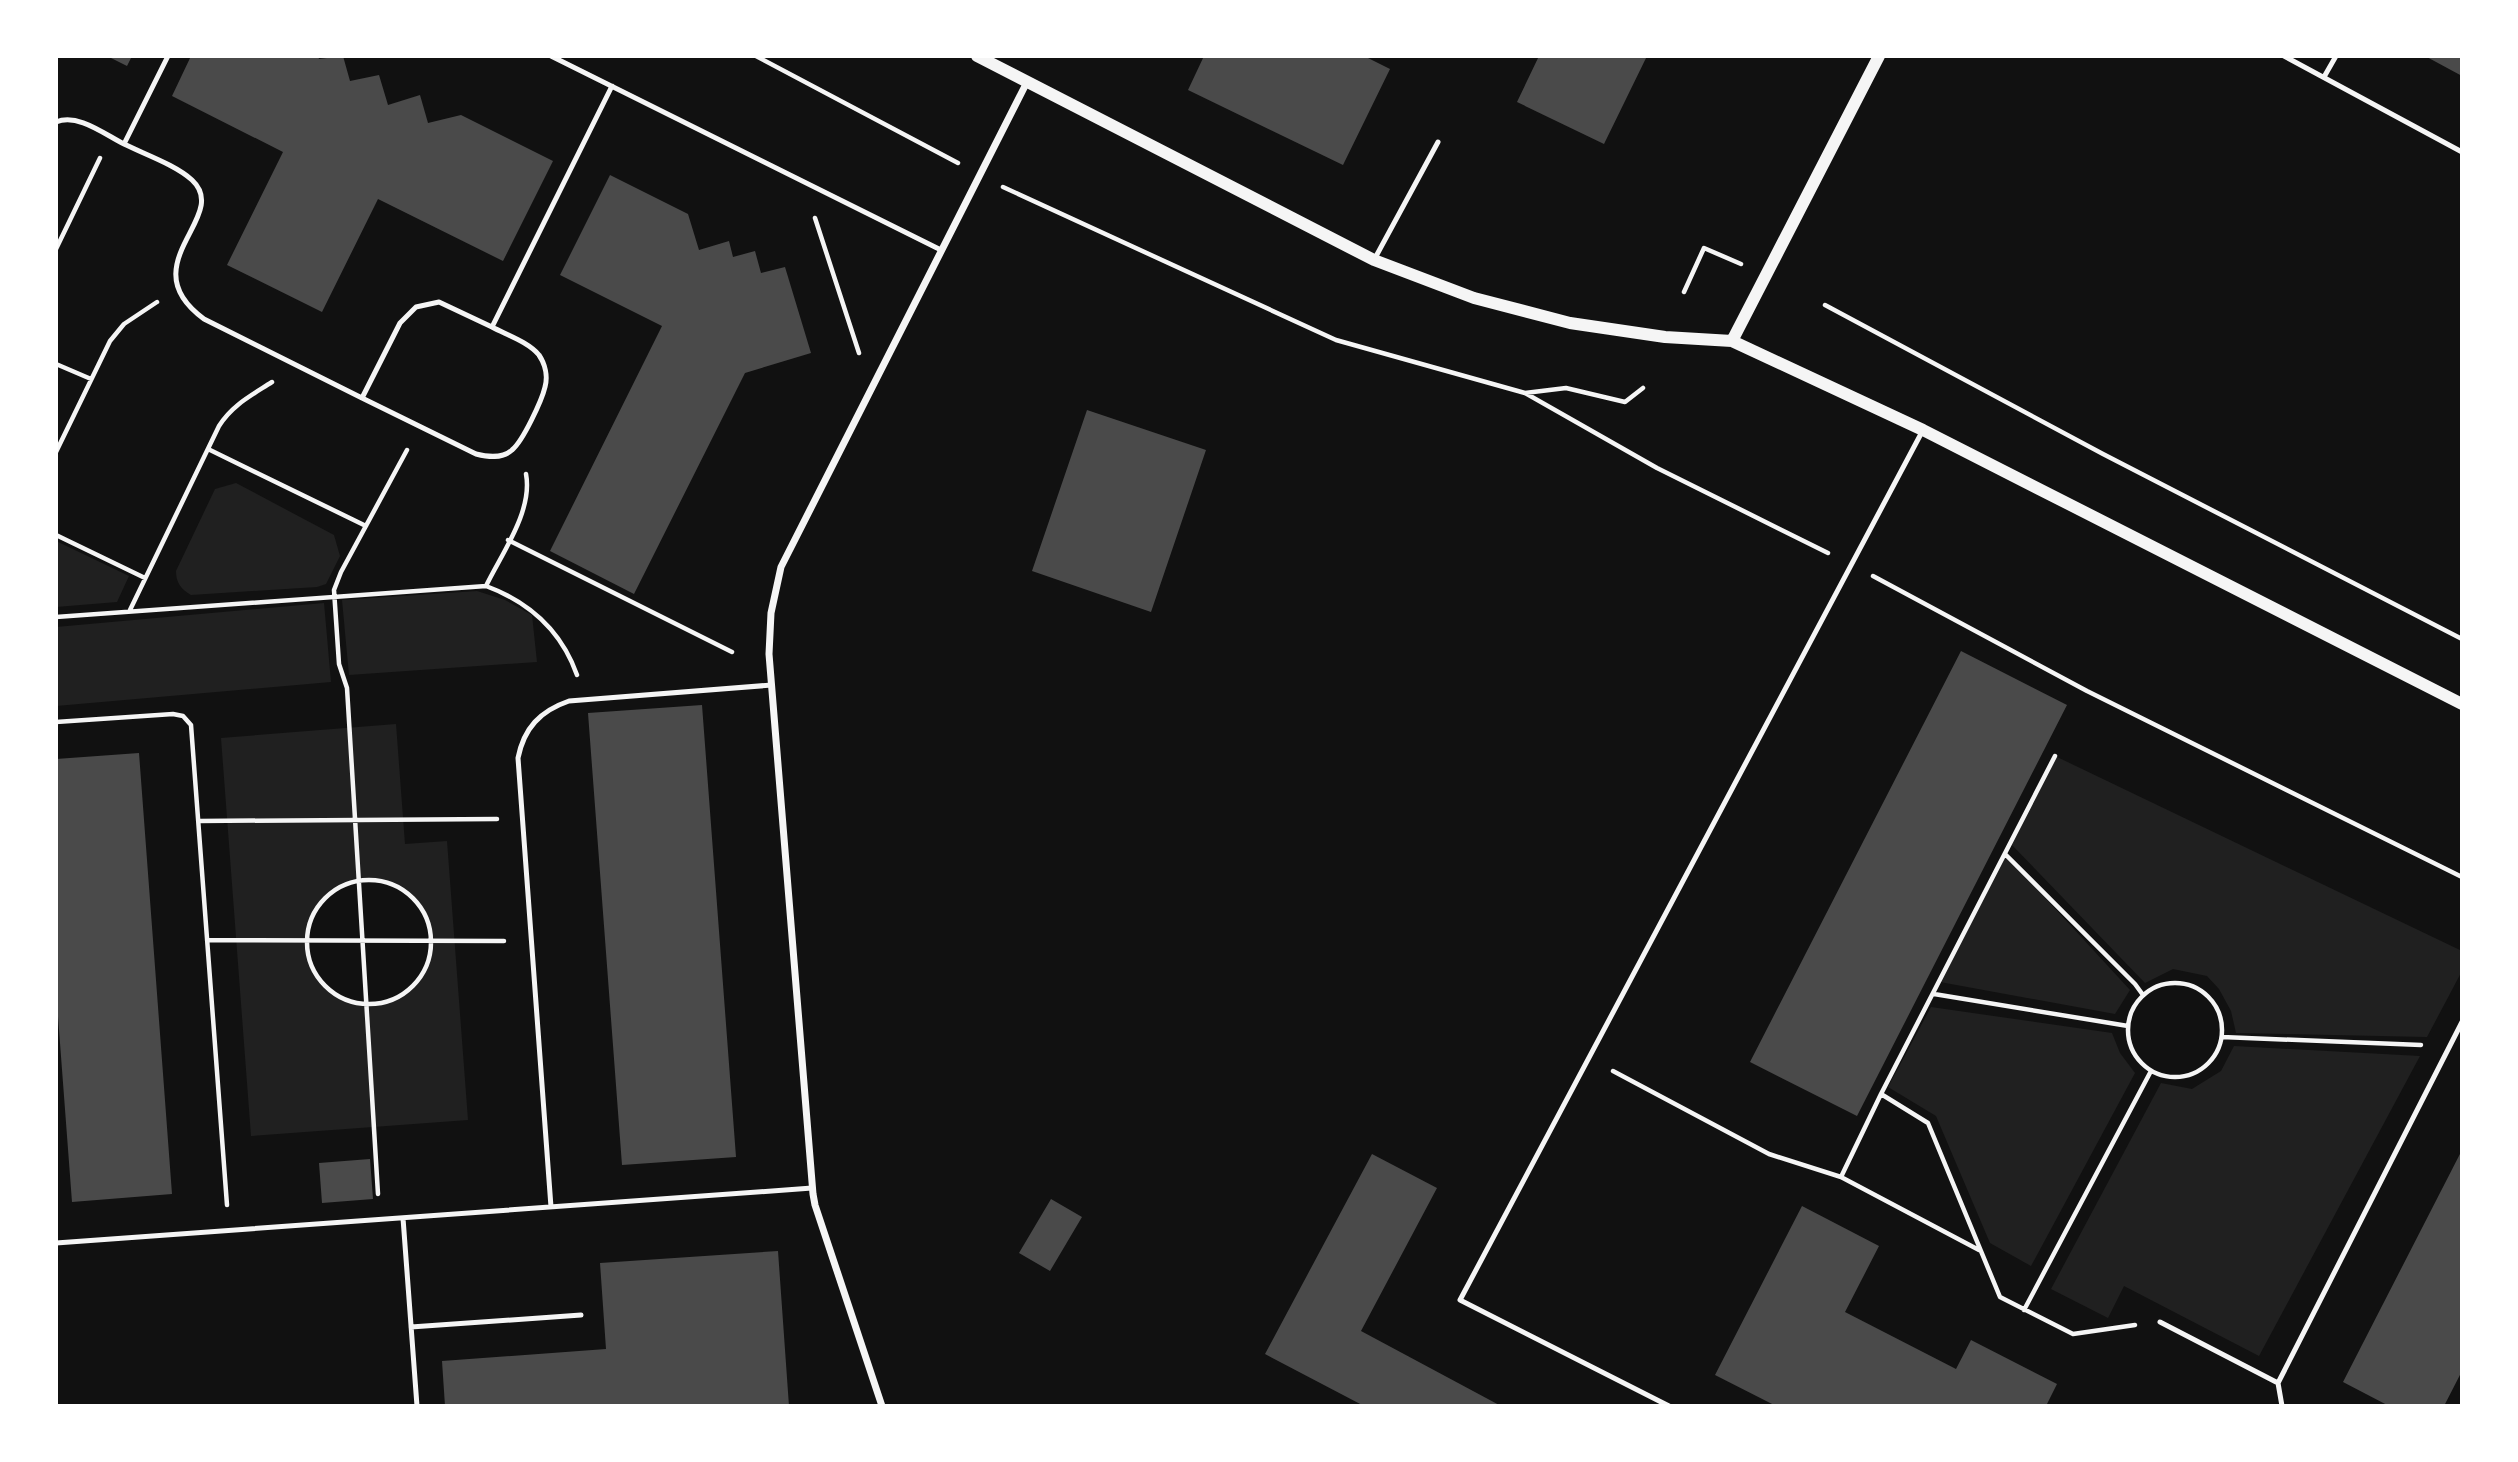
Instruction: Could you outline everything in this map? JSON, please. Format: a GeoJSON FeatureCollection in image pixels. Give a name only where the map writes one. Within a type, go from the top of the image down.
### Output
{"type":"FeatureCollection","features":[{"type":"Feature","properties":{"kind":"street"},"geometry":{"type":"LineString","coordinates":[[977,56],[1374,260],[1474,298],[1570,323],[1665,337],[1732,341],[1923,430],[2462,704]]}},
{"type":"Feature","properties":{"kind":"street"},"geometry":{"type":"LineString","coordinates":[[1732,341],[1879,56]]}},
{"type":"Feature","properties":{"kind":"street"},"geometry":{"type":"LineString","coordinates":[[882,1406],[815,1205],[812,1188],[769,654],[771,613],[781,567],[1027,82]]}},
{"type":"Feature","properties":{"kind":"lane"},"geometry":{"type":"LineString","coordinates":[[124,144],[168,56]]}},
{"type":"Feature","properties":{"kind":"lane"},"geometry":{"type":"LineString","coordinates":[[551,56],[941,250]]}},
{"type":"Feature","properties":{"kind":"lane"},"geometry":{"type":"LineString","coordinates":[[2284,56],[2462,152]]}},
{"type":"Feature","properties":{"kind":"lane"},"geometry":{"type":"LineString","coordinates":[[2325,77],[2336,56]]}},
{"type":"Feature","properties":{"kind":"lane"},"geometry":{"type":"LineString","coordinates":[[492,327],[612,86]]}},
{"type":"Feature","properties":{"kind":"lane"},"geometry":{"type":"LineString","coordinates":[[56,122],[64,119],[78,120],[185,174],[198,188],[201,198],[199,215],[176,261],[175,276],[178,288],[190,309],[204,319],[362,398],[476,454],[489,458],[512,450],[520,440],[545,387],[547,375],[544,363],[530,347],[439,303],[416,307],[400,323],[362,398]]}},
{"type":"Feature","properties":{"kind":"lane"},"geometry":{"type":"LineString","coordinates":[[1374,260],[1438,142]]}},
{"type":"Feature","properties":{"kind":"lane"},"geometry":{"type":"LineString","coordinates":[[1669,1406],[1460,1300],[1923,430]]}},
{"type":"Feature","properties":{"kind":"lane"},"geometry":{"type":"LineString","coordinates":[[551,1207],[518,758],[521,744],[536,719],[553,706],[569,701],[772,685]]}},
{"type":"Feature","properties":{"kind":"lane"},"geometry":{"type":"LineString","coordinates":[[2281,1406],[2278,1383],[2462,1022]]}},
{"type":"Feature","properties":{"kind":"lane"},"geometry":{"type":"LineString","coordinates":[[56,1243],[812,1188]]}},
{"type":"Feature","properties":{"kind":"lane"},"geometry":{"type":"LineString","coordinates":[[403,1218],[417,1406]]}},
{"type":"Feature","properties":{"kind":"lane"},"geometry":{"type":"LineString","coordinates":[[411,1327],[581,1315]]}},
{"type":"Feature","properties":{"kind":"lane"},"geometry":{"type":"LineString","coordinates":[[2160,1322],[2278,1383]]}},
{"type":"Feature","properties":{"kind":"path"},"geometry":{"type":"LineString","coordinates":[[756,56],[980,175],[1336,340],[1525,393],[1657,468],[1853,565],[2087,691],[2462,877]]}},
{"type":"Feature","properties":{"kind":"path"},"geometry":{"type":"LineString","coordinates":[[56,249],[110,137]]}},
{"type":"Feature","properties":{"kind":"path"},"geometry":{"type":"LineString","coordinates":[[803,181],[859,353]]}},
{"type":"Feature","properties":{"kind":"path"},"geometry":{"type":"LineString","coordinates":[[1684,292],[1704,248],[1742,264]]}},
{"type":"Feature","properties":{"kind":"path"},"geometry":{"type":"LineString","coordinates":[[56,452],[117,331],[178,288]]}},
{"type":"Feature","properties":{"kind":"path"},"geometry":{"type":"LineString","coordinates":[[1825,305],[2103,454],[2462,639]]}},
{"type":"Feature","properties":{"kind":"path"},"geometry":{"type":"LineString","coordinates":[[56,364],[91,379]]}},
{"type":"Feature","properties":{"kind":"path"},"geometry":{"type":"LineString","coordinates":[[129,611],[219,426],[233,409],[298,366]]}},
{"type":"Feature","properties":{"kind":"path"},"geometry":{"type":"LineString","coordinates":[[1525,393],[1566,388],[1625,402],[1643,388]]}},
{"type":"Feature","properties":{"kind":"path"},"geometry":{"type":"LineString","coordinates":[[380,1219],[346,688],[340,668],[333,596],[338,578],[420,426]]}},
{"type":"Feature","properties":{"kind":"path"},"geometry":{"type":"LineString","coordinates":[[486,586],[528,496],[520,440]]}},
{"type":"Feature","properties":{"kind":"path"},"geometry":{"type":"LineString","coordinates":[[208,449],[366,526]]}},
{"type":"Feature","properties":{"kind":"path"},"geometry":{"type":"LineString","coordinates":[[56,535],[145,578]]}},
{"type":"Feature","properties":{"kind":"path"},"geometry":{"type":"LineString","coordinates":[[508,540],[732,652]]}},
{"type":"Feature","properties":{"kind":"path"},"geometry":{"type":"LineString","coordinates":[[56,617],[486,586],[523,603],[556,634],[572,661],[583,699]]}},
{"type":"Feature","properties":{"kind":"path"},"geometry":{"type":"LineString","coordinates":[[56,722],[173,714],[183,716],[191,725],[229,1230]]}},
{"type":"Feature","properties":{"kind":"path"},"geometry":{"type":"LineString","coordinates":[[1841,1177],[2055,756]]}},
{"type":"Feature","properties":{"kind":"path"},"geometry":{"type":"LineString","coordinates":[[198,821],[522,819]]}},
{"type":"Feature","properties":{"kind":"path"},"geometry":{"type":"LineString","coordinates":[[2005,854],[2143,995]]}},
{"type":"Feature","properties":{"kind":"path"},"geometry":{"type":"LineString","coordinates":[[359,881],[389,883],[414,900],[429,926],[431,941],[426,966],[412,987],[399,997],[383,1003],[366,1004],[336,995],[314,971],[309,957],[309,926],[322,902],[339,888],[359,881]]}},
{"type":"Feature","properties":{"kind":"path"},"geometry":{"type":"LineString","coordinates":[[207,940],[532,941]]}},
{"type":"Feature","properties":{"kind":"path"},"geometry":{"type":"LineString","coordinates":[[2184,983],[2209,997],[2218,1009],[2222,1022],[2222,1037],[2217,1052],[2208,1064],[2195,1073],[2181,1077],[2165,1076],[2151,1071],[2140,1062],[2128,1038],[2128,1026],[2130,1014],[2143,995],[2155,987],[2184,983]]}},
{"type":"Feature","properties":{"kind":"path"},"geometry":{"type":"LineString","coordinates":[[1934,994],[2128,1026]]}},
{"type":"Feature","properties":{"kind":"path"},"geometry":{"type":"LineString","coordinates":[[2222,1037],[2450,1045]]}},
{"type":"Feature","properties":{"kind":"path"},"geometry":{"type":"LineString","coordinates":[[1590,1059],[1769,1154],[1841,1177],[1979,1250]]}},
{"type":"Feature","properties":{"kind":"path"},"geometry":{"type":"LineString","coordinates":[[2024,1310],[2151,1071]]}},
{"type":"Feature","properties":{"kind":"path"},"geometry":{"type":"LineString","coordinates":[[1881,1094],[1928,1123],[2000,1297],[2073,1334],[2160,1322]]}},
{"type":"Feature","properties":{"kind":"shaded area"},"geometry":{"type":"Polygon","coordinates":[[[236,483],[334,535],[340,556],[326,584],[317,587],[191,595],[182,588],[176,571],[215,489],[236,483]]]}},
{"type":"Feature","properties":{"kind":"shaded area"},"geometry":{"type":"Polygon","coordinates":[[[56,541],[129,576],[117,602],[56,607],[56,541]]]}},
{"type":"Feature","properties":{"kind":"shaded area"},"geometry":{"type":"Polygon","coordinates":[[[477,591],[505,600],[532,615],[537,662],[349,675],[342,600],[477,591]]]}},
{"type":"Feature","properties":{"kind":"shaded area"},"geometry":{"type":"Polygon","coordinates":[[[324,603],[331,682],[56,706],[56,627],[324,603]]]}},
{"type":"Feature","properties":{"kind":"shaded area"},"geometry":{"type":"Polygon","coordinates":[[[396,724],[405,844],[447,841],[468,1120],[251,1136],[221,738],[396,724]],[[374,880],[343,887],[322,902],[310,923],[307,946],[313,969],[327,988],[348,1000],[377,1003],[393,999],[411,988],[425,968],[431,936],[427,920],[407,895],[374,880]]]}},
{"type":"Feature","properties":{"kind":"shaded area"},"geometry":{"type":"Polygon","coordinates":[[[2055,756],[2462,951],[2462,971],[2427,1037],[2236,1033],[2231,1011],[2219,989],[2207,976],[2173,969],[2145,983],[2011,844],[2055,756]]]}},
{"type":"Feature","properties":{"kind":"shaded area"},"geometry":{"type":"Polygon","coordinates":[[[2005,854],[2130,990],[2115,1014],[1940,982],[2005,854]]]}},
{"type":"Feature","properties":{"kind":"shaded area"},"geometry":{"type":"Polygon","coordinates":[[[1931,1007],[2112,1033],[2120,1053],[2135,1073],[2031,1266],[1990,1243],[1936,1116],[1888,1087],[1931,1007]]]}},
{"type":"Feature","properties":{"kind":"shaded area"},"geometry":{"type":"Polygon","coordinates":[[[2234,1046],[2420,1056],[2259,1356],[2124,1286],[2108,1318],[2051,1289],[2161,1083],[2192,1089],[2221,1071],[2234,1046]]]}},
{"type":"Feature","properties":{"kind":"building"},"geometry":{"type":"Polygon","coordinates":[[[107,56],[132,56],[127,66],[107,56]]]}},
{"type":"Feature","properties":{"kind":"building"},"geometry":{"type":"Polygon","coordinates":[[[191,56],[318,56],[319,59],[343,56],[350,81],[379,75],[388,105],[420,95],[428,123],[461,115],[553,161],[503,261],[378,199],[322,312],[227,265],[283,152],[172,96],[191,56]]]}},
{"type":"Feature","properties":{"kind":"building"},"geometry":{"type":"Polygon","coordinates":[[[1204,56],[1364,56],[1390,69],[1343,165],[1188,90],[1204,56]]]}},
{"type":"Feature","properties":{"kind":"building"},"geometry":{"type":"Polygon","coordinates":[[[1539,56],[1647,56],[1604,144],[1517,102],[1539,56]]]}},
{"type":"Feature","properties":{"kind":"building"},"geometry":{"type":"Polygon","coordinates":[[[2425,56],[2462,56],[2462,76],[2425,56]]]}},
{"type":"Feature","properties":{"kind":"building"},"geometry":{"type":"Polygon","coordinates":[[[610,175],[688,214],[699,250],[729,241],[733,257],[755,251],[761,273],[785,267],[811,353],[745,373],[634,594],[550,551],[662,326],[560,275],[610,175]]]}},
{"type":"Feature","properties":{"kind":"building"},"geometry":{"type":"Polygon","coordinates":[[[1087,410],[1206,450],[1151,612],[1032,571],[1087,410]]]}},
{"type":"Feature","properties":{"kind":"building"},"geometry":{"type":"Polygon","coordinates":[[[1961,651],[2067,705],[1857,1116],[1750,1062],[1961,651]]]}},
{"type":"Feature","properties":{"kind":"building"},"geometry":{"type":"Polygon","coordinates":[[[702,705],[736,1157],[622,1165],[588,713],[702,705]]]}},
{"type":"Feature","properties":{"kind":"building"},"geometry":{"type":"Polygon","coordinates":[[[139,753],[172,1194],[72,1202],[56,990],[56,759],[139,753]]]}},
{"type":"Feature","properties":{"kind":"building"},"geometry":{"type":"Polygon","coordinates":[[[2462,1150],[2462,1371],[2444,1406],[2389,1406],[2343,1382],[2462,1150]]]}},
{"type":"Feature","properties":{"kind":"building"},"geometry":{"type":"Polygon","coordinates":[[[1372,1154],[1437,1188],[1361,1331],[1501,1406],[1364,1406],[1265,1354],[1372,1154]]]}},
{"type":"Feature","properties":{"kind":"building"},"geometry":{"type":"Polygon","coordinates":[[[370,1159],[373,1199],[322,1203],[319,1163],[370,1159]]]}},
{"type":"Feature","properties":{"kind":"building"},"geometry":{"type":"Polygon","coordinates":[[[1051,1199],[1082,1217],[1050,1271],[1019,1253],[1051,1199]]]}},
{"type":"Feature","properties":{"kind":"building"},"geometry":{"type":"Polygon","coordinates":[[[1802,1206],[1879,1246],[1845,1312],[1956,1369],[1971,1340],[2057,1384],[2046,1406],[1776,1406],[1715,1375],[1802,1206]]]}},
{"type":"Feature","properties":{"kind":"building"},"geometry":{"type":"Polygon","coordinates":[[[778,1251],[789,1406],[445,1406],[442,1361],[606,1349],[600,1263],[778,1251]]]}}]}
